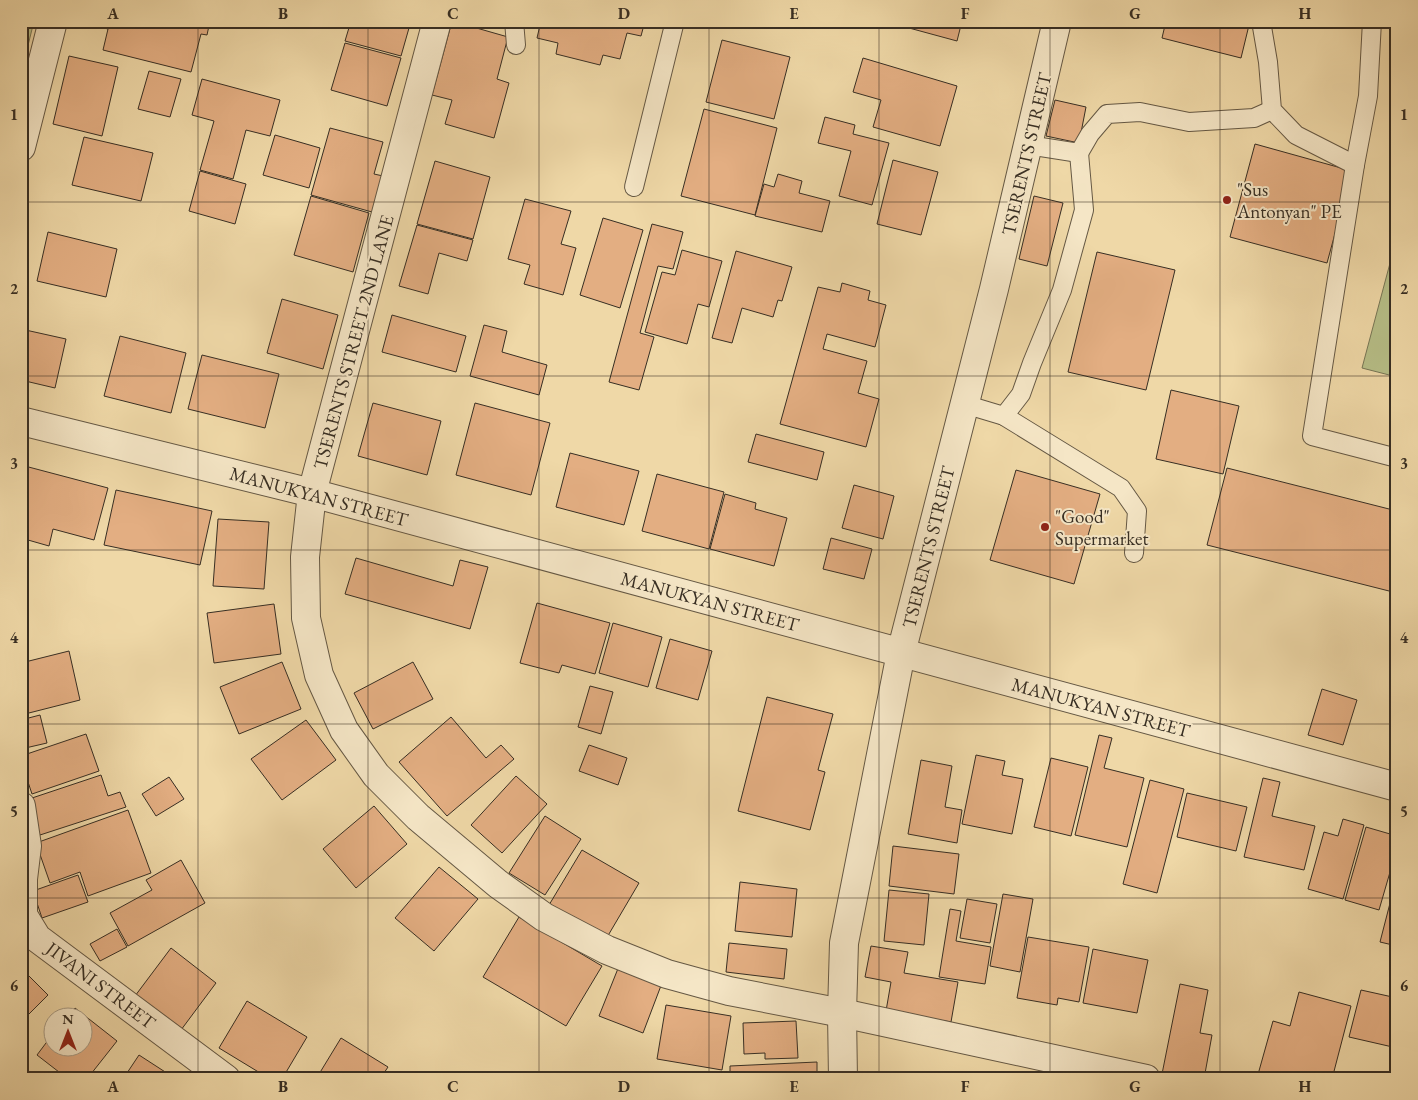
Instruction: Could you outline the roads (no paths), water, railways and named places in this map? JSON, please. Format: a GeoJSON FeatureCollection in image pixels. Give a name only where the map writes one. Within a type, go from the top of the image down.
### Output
{"type":"FeatureCollection","features":[{"type":"Feature","properties":{"kind":"street"},"geometry":{"type":"LineString","coordinates":[[21,148],[53,21]]}},
{"type":"Feature","properties":{"kind":"street","name":"TSERENTS STREET 2ND LANE"},"geometry":{"type":"LineString","coordinates":[[438,21],[312,494],[305,557],[306,618],[319,675],[344,730],[376,776],[418,817],[498,884],[544,917],[607,950],[667,974],[730,991],[842,1013],[1146,1079]]}},
{"type":"Feature","properties":{"kind":"street","name":"TSERENTS STREET"},"geometry":{"type":"LineString","coordinates":[[843,1079],[844,943],[901,653],[1028,145],[1057,21]]}},
{"type":"Feature","properties":{"kind":"street","name":"MANUKYAN STREET"},"geometry":{"type":"LineString","coordinates":[[21,421],[312,494],[1397,787]]}},
{"type":"Feature","properties":{"kind":"street","name":"JIVANI STREET"},"geometry":{"type":"LineString","coordinates":[[21,806],[27,846],[23,879],[23,915],[37,938],[226,1079]]}},
{"type":"Feature","properties":{"kind":"lane"},"geometry":{"type":"LineString","coordinates":[[514,21],[516,46]]}},
{"type":"Feature","properties":{"kind":"lane"},"geometry":{"type":"LineString","coordinates":[[634,187],[675,21]]}},
{"type":"Feature","properties":{"kind":"lane"},"geometry":{"type":"LineString","coordinates":[[1261,21],[1268,62],[1272,110],[1296,135],[1355,165]]}},
{"type":"Feature","properties":{"kind":"lane"},"geometry":{"type":"LineString","coordinates":[[1372,21],[1368,96],[1355,165],[1312,436],[1397,458]]}},
{"type":"Feature","properties":{"kind":"lane"},"geometry":{"type":"LineString","coordinates":[[1004,416],[1021,394],[1062,290],[1084,210],[1079,153],[1090,134],[1106,114],[1140,112],[1189,122],[1254,118],[1272,110]]}},
{"type":"Feature","properties":{"kind":"lane"},"geometry":{"type":"LineString","coordinates":[[1028,145],[1079,153]]}},
{"type":"Feature","properties":{"kind":"lane"},"geometry":{"type":"LineString","coordinates":[[964,404],[1004,416],[1120,488],[1138,511],[1134,553]]}},
{"type":"Feature","properties":{"kind":"place","name":"\"Sus Antonyan\" PE"},"geometry":{"type":"Point","coordinates":[1227,200]}},
{"type":"Feature","properties":{"kind":"place","name":"\"Good\" Supermarket"},"geometry":{"type":"Point","coordinates":[1045,527]}}]}
